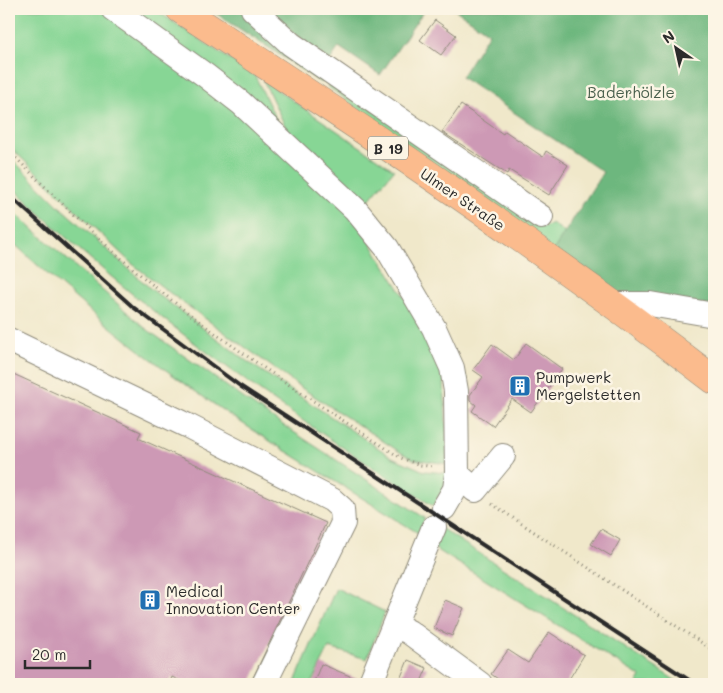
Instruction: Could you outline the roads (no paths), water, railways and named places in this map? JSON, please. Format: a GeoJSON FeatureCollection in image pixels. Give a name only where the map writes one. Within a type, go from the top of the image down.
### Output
{"type":"FeatureCollection","features":[{"type":"Feature","properties":{"kind":"main road","name":"Ulmer Straße"},"geometry":{"type":"LineString","coordinates":[[180,9],[315,98],[605,297]]}},
{"type":"Feature","properties":{"kind":"main road","name":"B 19"},"geometry":{"type":"LineString","coordinates":[[605,297],[714,380]]}},
{"type":"Feature","properties":{"kind":"street"},"geometry":{"type":"LineString","coordinates":[[113,9],[206,75],[247,109],[349,203],[387,248],[434,328],[452,368],[456,391],[457,474],[455,489],[439,517],[370,684]]}},
{"type":"Feature","properties":{"kind":"street"},"geometry":{"type":"LineString","coordinates":[[253,9],[291,44],[366,94],[541,217]]}},
{"type":"Feature","properties":{"kind":"street"},"geometry":{"type":"LineString","coordinates":[[605,297],[714,315]]}},
{"type":"Feature","properties":{"kind":"street"},"geometry":{"type":"LineString","coordinates":[[9,340],[188,426],[332,500],[342,509],[344,523],[264,684]]}},
{"type":"Feature","properties":{"kind":"street"},"geometry":{"type":"LineString","coordinates":[[457,474],[475,490],[503,456]]}},
{"type":"Feature","properties":{"kind":"street"},"geometry":{"type":"LineString","coordinates":[[395,625],[409,632],[480,684]]}},
{"type":"Feature","properties":{"kind":"railway"},"geometry":{"type":"LineString","coordinates":[[9,195],[133,307],[240,386],[695,684]]}},
{"type":"Feature","properties":{"kind":"place","name":"Pumpwerk Mergelstetten"},"geometry":{"type":"Point","coordinates":[520,386]}},
{"type":"Feature","properties":{"kind":"place","name":"Medical Innovation Center"},"geometry":{"type":"Point","coordinates":[150,600]}},
{"type":"Feature","properties":{"kind":"park label","name":"Baderhölzle"},"geometry":{"type":"Point","coordinates":[631,92]}}]}
